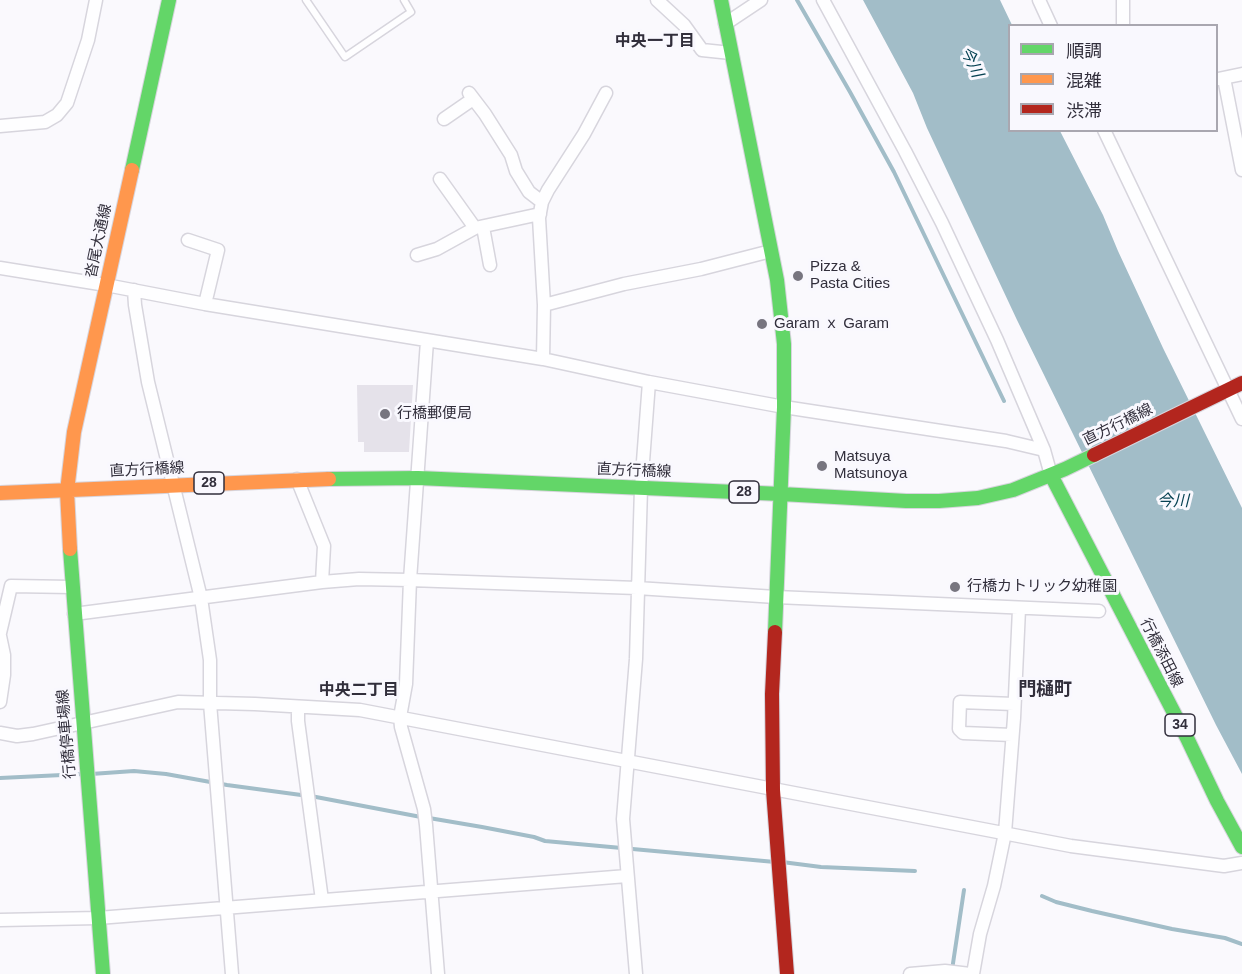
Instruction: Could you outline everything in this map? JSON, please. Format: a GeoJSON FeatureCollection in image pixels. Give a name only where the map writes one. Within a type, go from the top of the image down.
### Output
{"type":"FeatureCollection","features":[{"type":"Feature","properties":{"kind":"main road","name":"沓尾大通線"},"geometry":{"type":"LineString","coordinates":[[67,491],[74,432],[169,0]]}},
{"type":"Feature","properties":{"kind":"main road"},"geometry":{"type":"LineString","coordinates":[[721,0],[777,279],[784,344],[784,407],[772,694],[773,790],[787,974]]}},
{"type":"Feature","properties":{"kind":"main road","name":"直方行橋線"},"geometry":{"type":"LineString","coordinates":[[0,494],[297,479],[418,478],[906,501],[978,498],[1013,490],[1065,469],[1242,383]]}},
{"type":"Feature","properties":{"kind":"main road","name":"行橋添田線"},"geometry":{"type":"LineString","coordinates":[[1051,475],[1187,738],[1216,801],[1242,847]]}},
{"type":"Feature","properties":{"kind":"main road","name":"行橋停車場線"},"geometry":{"type":"LineString","coordinates":[[67,491],[74,614],[103,974]]}},
{"type":"Feature","properties":{"kind":"street"},"geometry":{"type":"LineString","coordinates":[[0,126],[45,122],[57,115],[67,103],[88,40],[96,0]]}},
{"type":"Feature","properties":{"kind":"street"},"geometry":{"type":"LineString","coordinates":[[657,0],[684,25],[702,50],[731,53]]}},
{"type":"Feature","properties":{"kind":"street"},"geometry":{"type":"LineString","coordinates":[[725,24],[761,0]]}},
{"type":"Feature","properties":{"kind":"street"},"geometry":{"type":"LineString","coordinates":[[823,0],[942,223],[997,340],[1044,450],[1051,475]]}},
{"type":"Feature","properties":{"kind":"street"},"geometry":{"type":"LineString","coordinates":[[1039,0],[1050,24]]}},
{"type":"Feature","properties":{"kind":"street"},"geometry":{"type":"LineString","coordinates":[[1123,0],[1123,24]]}},
{"type":"Feature","properties":{"kind":"street"},"geometry":{"type":"LineString","coordinates":[[1242,74],[1220,78],[1242,170]]}},
{"type":"Feature","properties":{"kind":"street"},"geometry":{"type":"LineString","coordinates":[[543,359],[541,208],[548,190],[580,142],[606,93]]}},
{"type":"Feature","properties":{"kind":"street"},"geometry":{"type":"LineString","coordinates":[[444,119],[471,96],[511,155],[516,171],[541,208]]}},
{"type":"Feature","properties":{"kind":"street"},"geometry":{"type":"LineString","coordinates":[[1105,132],[1224,391],[1241,416]]}},
{"type":"Feature","properties":{"kind":"street"},"geometry":{"type":"LineString","coordinates":[[440,179],[479,227],[490,265]]}},
{"type":"Feature","properties":{"kind":"street"},"geometry":{"type":"LineString","coordinates":[[417,255],[437,249],[479,227],[541,208]]}},
{"type":"Feature","properties":{"kind":"street"},"geometry":{"type":"LineString","coordinates":[[188,240],[218,250],[205,304]]}},
{"type":"Feature","properties":{"kind":"street"},"geometry":{"type":"LineString","coordinates":[[544,305],[624,284],[701,269],[771,251]]}},
{"type":"Feature","properties":{"kind":"street"},"geometry":{"type":"LineString","coordinates":[[0,268],[543,359],[649,382],[784,407],[1006,441],[1044,450]]}},
{"type":"Feature","properties":{"kind":"street"},"geometry":{"type":"LineString","coordinates":[[134,290],[148,382],[201,598],[210,660],[210,703],[232,974]]}},
{"type":"Feature","properties":{"kind":"street"},"geometry":{"type":"LineString","coordinates":[[427,341],[410,580],[406,684],[400,717],[424,809],[438,974]]}},
{"type":"Feature","properties":{"kind":"street"},"geometry":{"type":"LineString","coordinates":[[636,974],[623,819],[636,659],[641,488],[649,382]]}},
{"type":"Feature","properties":{"kind":"street"},"geometry":{"type":"LineString","coordinates":[[297,479],[324,546],[322,582]]}},
{"type":"Feature","properties":{"kind":"street"},"geometry":{"type":"LineString","coordinates":[[74,614],[359,579],[638,588],[776,597],[1099,611]]}},
{"type":"Feature","properties":{"kind":"street"},"geometry":{"type":"LineString","coordinates":[[0,702],[4,654],[0,634],[11,586],[72,587]]}},
{"type":"Feature","properties":{"kind":"street"},"geometry":{"type":"LineString","coordinates":[[910,974],[945,971],[972,974],[1005,833],[1019,609]]}},
{"type":"Feature","properties":{"kind":"street"},"geometry":{"type":"LineString","coordinates":[[0,733],[33,734],[178,702],[360,710],[1071,846],[1224,866],[1242,863]]}},
{"type":"Feature","properties":{"kind":"street"},"geometry":{"type":"LineString","coordinates":[[1012,735],[963,733],[959,729],[960,702],[1014,704]]}},
{"type":"Feature","properties":{"kind":"street"},"geometry":{"type":"LineString","coordinates":[[298,707],[322,900]]}},
{"type":"Feature","properties":{"kind":"street"},"geometry":{"type":"LineString","coordinates":[[0,920],[98,918],[627,876]]}},
{"type":"Feature","properties":{"kind":"lane"},"geometry":{"type":"LineString","coordinates":[[306,0],[345,57],[411,12],[404,0]]}},
{"type":"Feature","properties":{"kind":"water","name":"今川"},"geometry":{"type":"Polygon","coordinates":[[[863,0],[1000,0],[1012,24],[1008,24],[1008,132],[1061,132],[1103,215],[1163,348],[1242,508],[1242,774],[1017,320],[927,128],[913,93],[863,0]]]}},
{"type":"Feature","properties":{"kind":"building","name":"行橋郵便局"},"geometry":{"type":"Polygon","coordinates":[[[357,385],[413,385],[409,452],[364,452],[364,442],[358,442],[357,385]]]}},
{"type":"Feature","properties":{"kind":"waterway"},"geometry":{"type":"LineString","coordinates":[[797,0],[894,172],[1004,401]]}},
{"type":"Feature","properties":{"kind":"waterway"},"geometry":{"type":"LineString","coordinates":[[91,774],[134,771],[166,774],[316,797],[421,817]]}},
{"type":"Feature","properties":{"kind":"waterway"},"geometry":{"type":"LineString","coordinates":[[0,778],[83,774]]}},
{"type":"Feature","properties":{"kind":"waterway"},"geometry":{"type":"LineString","coordinates":[[429,818],[545,841],[775,862]]}},
{"type":"Feature","properties":{"kind":"waterway"},"geometry":{"type":"LineString","coordinates":[[782,862],[821,867],[915,871]]}},
{"type":"Feature","properties":{"kind":"waterway"},"geometry":{"type":"LineString","coordinates":[[952,970],[964,890]]}},
{"type":"Feature","properties":{"kind":"waterway"},"geometry":{"type":"LineString","coordinates":[[1042,896],[1092,911],[1225,938],[1242,944]]}},
{"type":"Feature","properties":{"kind":"traffic: fast"},"geometry":{"type":"LineString","coordinates":[[132,170],[169,0]]}},
{"type":"Feature","properties":{"kind":"traffic: fast"},"geometry":{"type":"LineString","coordinates":[[721,0],[777,280],[784,344],[784,407],[775,632]]}},
{"type":"Feature","properties":{"kind":"traffic: fast"},"geometry":{"type":"LineString","coordinates":[[329,479],[418,478],[939,501],[978,498],[1013,490],[1094,455]]}},
{"type":"Feature","properties":{"kind":"traffic: fast"},"geometry":{"type":"LineString","coordinates":[[1051,475],[1242,847]]}},
{"type":"Feature","properties":{"kind":"traffic: fast"},"geometry":{"type":"LineString","coordinates":[[70,549],[103,974]]}},
{"type":"Feature","properties":{"kind":"traffic: slow"},"geometry":{"type":"LineString","coordinates":[[70,549],[67,491],[74,432],[132,170]]}},
{"type":"Feature","properties":{"kind":"traffic: slow"},"geometry":{"type":"LineString","coordinates":[[0,493],[329,479]]}},
{"type":"Feature","properties":{"kind":"traffic: jam"},"geometry":{"type":"LineString","coordinates":[[1094,455],[1242,383]]}},
{"type":"Feature","properties":{"kind":"traffic: jam"},"geometry":{"type":"LineString","coordinates":[[775,632],[772,694],[773,790],[787,974]]}},
{"type":"Feature","properties":{"kind":"place","name":"Pizza & Pasta Cities"},"geometry":{"type":"Point","coordinates":[798,276]}},
{"type":"Feature","properties":{"kind":"place","name":"Garam ｘ Garam"},"geometry":{"type":"Point","coordinates":[762,324]}},
{"type":"Feature","properties":{"kind":"place","name":"行橋郵便局"},"geometry":{"type":"Point","coordinates":[385,414]}},
{"type":"Feature","properties":{"kind":"place","name":"Matsuya Matsunoya"},"geometry":{"type":"Point","coordinates":[822,466]}},
{"type":"Feature","properties":{"kind":"place","name":"行橋カトリック幼稚園"},"geometry":{"type":"Point","coordinates":[955,587]}},
{"type":"Feature","properties":{"kind":"district","name":"中央一丁目"},"geometry":{"type":"Point","coordinates":[655,42]}},
{"type":"Feature","properties":{"kind":"district","name":"門樋町"},"geometry":{"type":"Point","coordinates":[1045,690]}},
{"type":"Feature","properties":{"kind":"district","name":"中央二丁目"},"geometry":{"type":"Point","coordinates":[359,691]}}]}
